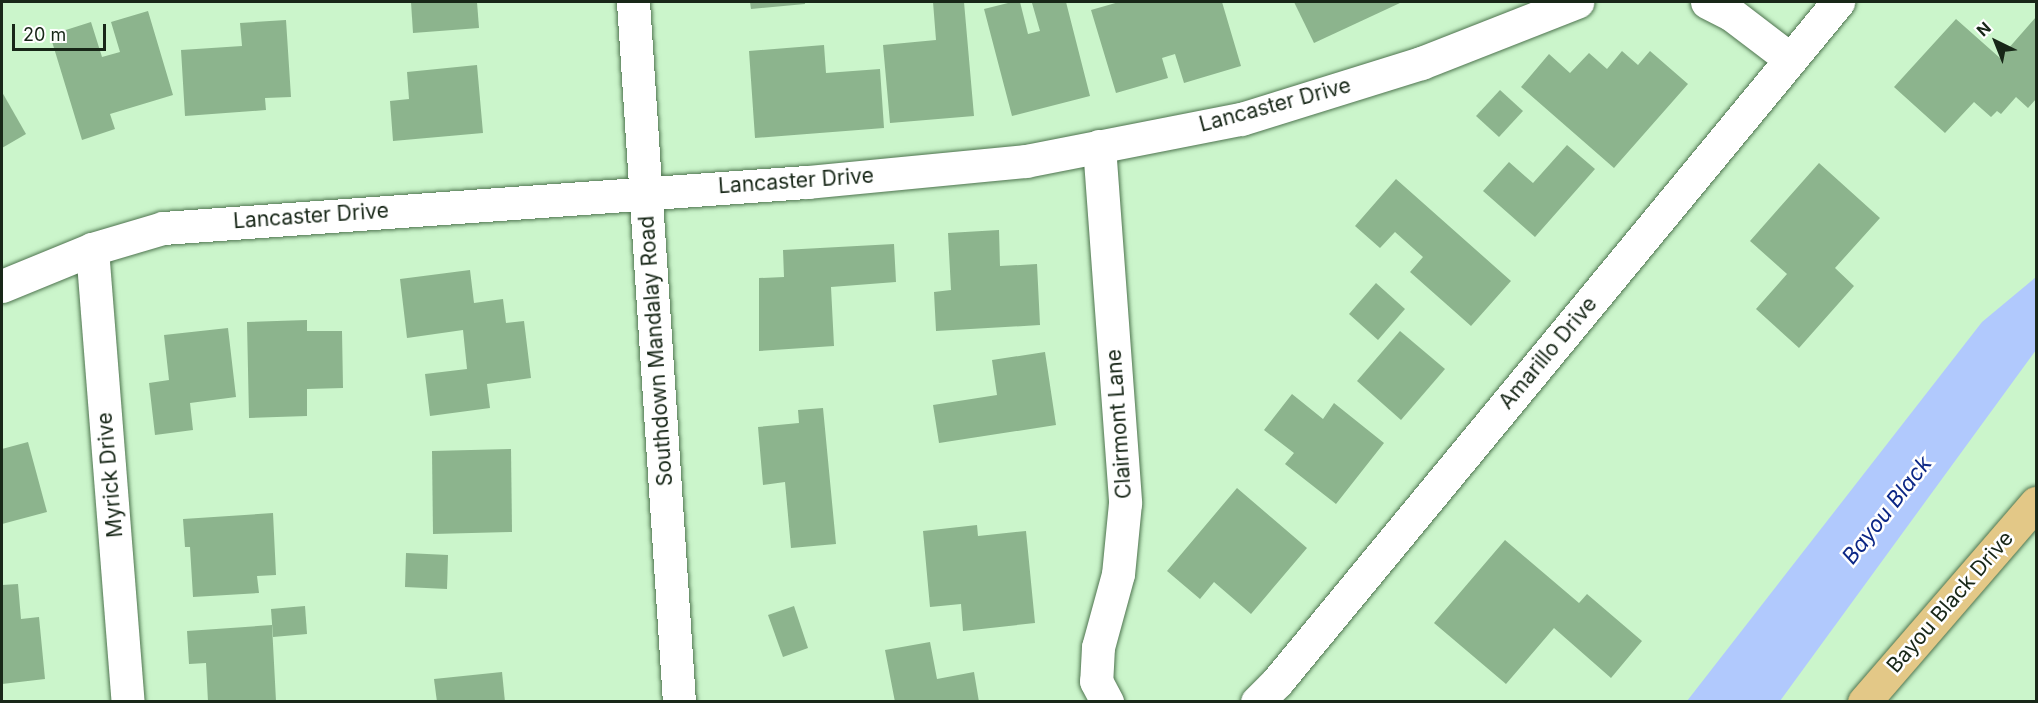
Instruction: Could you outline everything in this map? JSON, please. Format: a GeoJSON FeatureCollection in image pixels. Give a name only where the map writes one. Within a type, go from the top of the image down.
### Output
{"type":"FeatureCollection","features":[{"type":"Feature","properties":{"kind":"main road","name":"Bayou Black Drive"},"geometry":{"type":"LineString","coordinates":[[1864,702],[2037,503]]}},
{"type":"Feature","properties":{"kind":"street","name":"Southdown Mandalay Road"},"geometry":{"type":"LineString","coordinates":[[633,2],[679,702]]}},
{"type":"Feature","properties":{"kind":"street","name":"Lancaster Drive"},"geometry":{"type":"LineString","coordinates":[[2,286],[92,249],[163,228],[646,191],[807,182],[1026,161],[1241,119],[1420,63],[1577,2]]}},
{"type":"Feature","properties":{"kind":"street"},"geometry":{"type":"LineString","coordinates":[[1707,2],[1731,14],[1790,59]]}},
{"type":"Feature","properties":{"kind":"street","name":"Amarillo Drive"},"geometry":{"type":"LineString","coordinates":[[1257,702],[1284,674],[1838,2]]}},
{"type":"Feature","properties":{"kind":"street","name":"Clairmont Lane"},"geometry":{"type":"LineString","coordinates":[[1099,146],[1125,502],[1118,574],[1098,647],[1096,681],[1105,699]]}},
{"type":"Feature","properties":{"kind":"street","name":"Myrick Drive"},"geometry":{"type":"LineString","coordinates":[[92,249],[128,702]]}},
{"type":"Feature","properties":{"kind":"water","name":"Bayou Black"},"geometry":{"type":"Polygon","coordinates":[[[2036,277],[2036,350],[1780,701],[1687,701],[1982,322],[2036,277]]]}},
{"type":"Feature","properties":{"kind":"building"},"geometry":{"type":"Polygon","coordinates":[[[411,2],[477,2],[479,28],[413,33],[411,2]]]}},
{"type":"Feature","properties":{"kind":"building"},"geometry":{"type":"Polygon","coordinates":[[[750,2],[805,2],[805,4],[751,9],[750,2]]]}},
{"type":"Feature","properties":{"kind":"building"},"geometry":{"type":"Polygon","coordinates":[[[933,2],[964,2],[974,116],[890,123],[883,45],[936,40],[933,2]]]}},
{"type":"Feature","properties":{"kind":"building"},"geometry":{"type":"Polygon","coordinates":[[[1020,2],[1028,34],[1040,31],[1032,3],[1066,2],[1090,96],[1012,116],[984,9],[1020,2]]]}},
{"type":"Feature","properties":{"kind":"building"},"geometry":{"type":"Polygon","coordinates":[[[1119,2],[1222,2],[1241,66],[1184,83],[1175,54],[1162,58],[1168,78],[1116,93],[1091,10],[1119,2]]]}},
{"type":"Feature","properties":{"kind":"building"},"geometry":{"type":"Polygon","coordinates":[[[1294,2],[1399,2],[1400,3],[1314,43],[1294,2]]]}},
{"type":"Feature","properties":{"kind":"building"},"geometry":{"type":"Polygon","coordinates":[[[148,11],[173,95],[110,114],[115,129],[82,140],[50,35],[91,22],[102,57],[120,52],[111,22],[148,11]]]}},
{"type":"Feature","properties":{"kind":"building"},"geometry":{"type":"Polygon","coordinates":[[[2036,17],[2036,99],[2028,108],[2016,97],[2001,114],[1997,111],[1991,117],[1974,102],[1945,133],[1894,87],[1956,19],[2000,58],[2036,17]]]}},
{"type":"Feature","properties":{"kind":"building"},"geometry":{"type":"Polygon","coordinates":[[[286,20],[291,97],[265,98],[266,110],[185,116],[181,50],[242,46],[240,23],[286,20]]]}},
{"type":"Feature","properties":{"kind":"building"},"geometry":{"type":"Polygon","coordinates":[[[824,45],[826,73],[880,69],[884,128],[755,138],[749,51],[824,45]]]}},
{"type":"Feature","properties":{"kind":"building"},"geometry":{"type":"Polygon","coordinates":[[[1622,51],[1638,65],[1650,51],[1688,84],[1614,168],[1521,87],[1549,54],[1570,73],[1589,53],[1607,69],[1622,51]]]}},
{"type":"Feature","properties":{"kind":"building"},"geometry":{"type":"Polygon","coordinates":[[[477,65],[483,133],[393,141],[390,101],[409,99],[407,72],[477,65]]]}},
{"type":"Feature","properties":{"kind":"building"},"geometry":{"type":"Polygon","coordinates":[[[1500,90],[1523,111],[1499,137],[1476,116],[1500,90]]]}},
{"type":"Feature","properties":{"kind":"building"},"geometry":{"type":"Polygon","coordinates":[[[2,92],[26,134],[2,148],[2,92]]]}},
{"type":"Feature","properties":{"kind":"building"},"geometry":{"type":"Polygon","coordinates":[[[1567,145],[1595,169],[1535,237],[1483,191],[1509,162],[1533,183],[1567,145]]]}},
{"type":"Feature","properties":{"kind":"building"},"geometry":{"type":"Polygon","coordinates":[[[1819,163],[1880,218],[1835,268],[1854,286],[1799,348],[1756,309],[1787,274],[1750,241],[1819,163]]]}},
{"type":"Feature","properties":{"kind":"building"},"geometry":{"type":"Polygon","coordinates":[[[1396,179],[1511,281],[1471,326],[1410,272],[1423,257],[1395,232],[1380,248],[1355,226],[1396,179]]]}},
{"type":"Feature","properties":{"kind":"building"},"geometry":{"type":"Polygon","coordinates":[[[999,230],[1000,266],[1037,264],[1040,325],[936,331],[934,292],[951,290],[948,233],[999,230]]]}},
{"type":"Feature","properties":{"kind":"building"},"geometry":{"type":"Polygon","coordinates":[[[894,244],[896,282],[831,287],[834,346],[759,351],[759,278],[784,277],[783,250],[894,244]]]}},
{"type":"Feature","properties":{"kind":"building"},"geometry":{"type":"Polygon","coordinates":[[[470,270],[474,303],[503,299],[506,323],[524,321],[531,378],[487,384],[490,408],[430,416],[425,374],[467,369],[463,330],[407,338],[400,279],[470,270]]]}},
{"type":"Feature","properties":{"kind":"building"},"geometry":{"type":"Polygon","coordinates":[[[1376,283],[1405,309],[1378,340],[1349,314],[1376,283]]]}},
{"type":"Feature","properties":{"kind":"building"},"geometry":{"type":"Polygon","coordinates":[[[307,320],[307,331],[342,331],[343,388],[307,389],[307,416],[249,418],[247,322],[307,320]]]}},
{"type":"Feature","properties":{"kind":"building"},"geometry":{"type":"Polygon","coordinates":[[[228,328],[236,397],[190,403],[193,430],[155,435],[149,383],[169,380],[164,335],[228,328]]]}},
{"type":"Feature","properties":{"kind":"building"},"geometry":{"type":"Polygon","coordinates":[[[1400,331],[1445,369],[1401,420],[1357,381],[1400,331]]]}},
{"type":"Feature","properties":{"kind":"building"},"geometry":{"type":"Polygon","coordinates":[[[1045,352],[1056,425],[939,443],[933,405],[997,395],[992,360],[1045,352]]]}},
{"type":"Feature","properties":{"kind":"building"},"geometry":{"type":"Polygon","coordinates":[[[1292,394],[1323,419],[1334,403],[1384,443],[1336,504],[1285,464],[1294,453],[1264,430],[1292,394]]]}},
{"type":"Feature","properties":{"kind":"building"},"geometry":{"type":"Polygon","coordinates":[[[823,408],[836,544],[791,548],[785,482],[763,485],[758,427],[799,423],[798,410],[823,408]]]}},
{"type":"Feature","properties":{"kind":"building"},"geometry":{"type":"Polygon","coordinates":[[[28,442],[47,512],[2,524],[2,449],[28,442]]]}},
{"type":"Feature","properties":{"kind":"building"},"geometry":{"type":"Polygon","coordinates":[[[511,449],[512,532],[433,534],[432,451],[511,449]]]}},
{"type":"Feature","properties":{"kind":"building"},"geometry":{"type":"Polygon","coordinates":[[[1237,488],[1307,548],[1251,614],[1214,582],[1200,599],[1167,571],[1237,488]]]}},
{"type":"Feature","properties":{"kind":"building"},"geometry":{"type":"Polygon","coordinates":[[[273,513],[276,575],[257,576],[259,593],[193,597],[190,547],[185,547],[183,519],[273,513]]]}},
{"type":"Feature","properties":{"kind":"building"},"geometry":{"type":"Polygon","coordinates":[[[977,525],[978,536],[1026,531],[1035,623],[963,631],[961,604],[930,607],[923,531],[977,525]]]}},
{"type":"Feature","properties":{"kind":"building"},"geometry":{"type":"Polygon","coordinates":[[[1505,540],[1579,603],[1587,594],[1642,641],[1611,678],[1554,628],[1506,684],[1434,623],[1505,540]]]}},
{"type":"Feature","properties":{"kind":"building"},"geometry":{"type":"Polygon","coordinates":[[[406,553],[448,555],[447,589],[405,587],[406,553]]]}},
{"type":"Feature","properties":{"kind":"building"},"geometry":{"type":"Polygon","coordinates":[[[18,584],[21,619],[39,617],[45,679],[2,684],[2,585],[18,584]]]}},
{"type":"Feature","properties":{"kind":"building"},"geometry":{"type":"Polygon","coordinates":[[[305,606],[307,634],[273,637],[271,609],[305,606]]]}},
{"type":"Feature","properties":{"kind":"building"},"geometry":{"type":"Polygon","coordinates":[[[794,606],[808,648],[783,657],[768,615],[794,606]]]}},
{"type":"Feature","properties":{"kind":"building"},"geometry":{"type":"Polygon","coordinates":[[[272,625],[276,701],[208,702],[206,663],[189,664],[187,631],[272,625]]]}},
{"type":"Feature","properties":{"kind":"building"},"geometry":{"type":"Polygon","coordinates":[[[930,642],[937,679],[974,672],[979,702],[895,702],[885,650],[930,642]]]}},
{"type":"Feature","properties":{"kind":"building"},"geometry":{"type":"Polygon","coordinates":[[[502,672],[505,702],[437,702],[434,679],[502,672]]]}}]}
